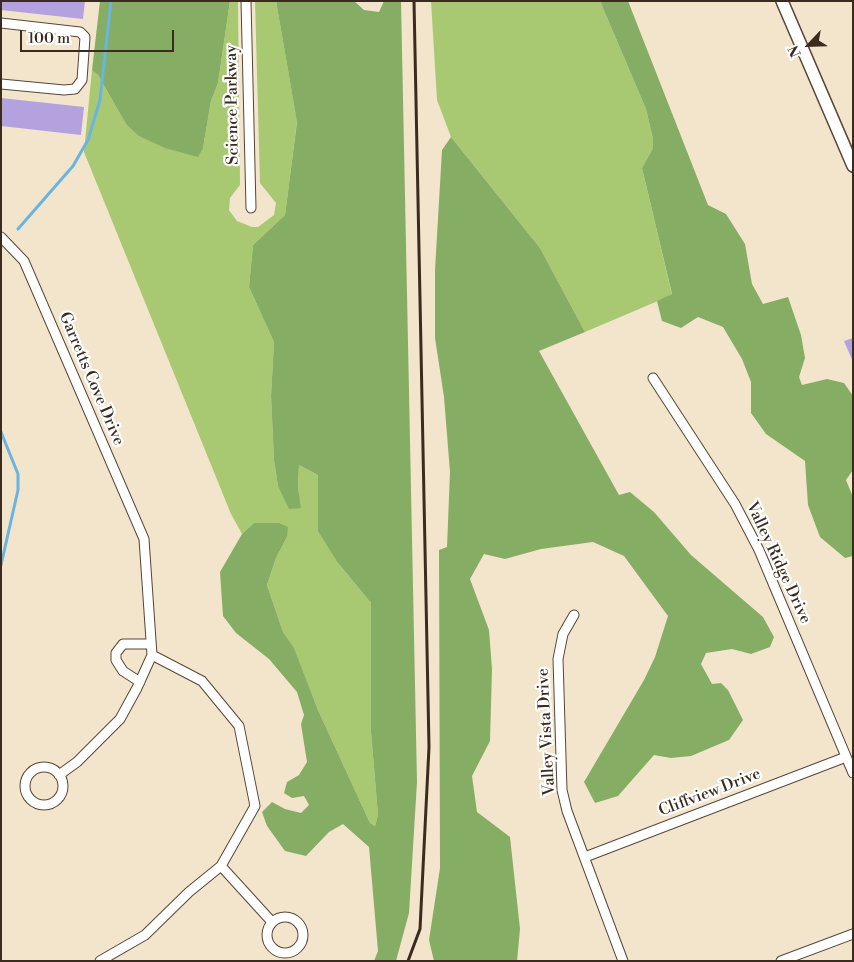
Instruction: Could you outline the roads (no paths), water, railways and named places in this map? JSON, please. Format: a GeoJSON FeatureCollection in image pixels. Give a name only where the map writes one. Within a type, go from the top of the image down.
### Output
{"type":"FeatureCollection","features":[{"type":"Feature","properties":{"kind":"street","name":"Science Parkway"},"geometry":{"type":"LineString","coordinates":[[246,1],[251,208]]}},
{"type":"Feature","properties":{"kind":"street"},"geometry":{"type":"LineString","coordinates":[[782,1],[853,166]]}},
{"type":"Feature","properties":{"kind":"street"},"geometry":{"type":"LineString","coordinates":[[1,23],[80,32],[85,37],[82,80],[75,89],[64,90],[1,84]]}},
{"type":"Feature","properties":{"kind":"street","name":"Garretts Cove Drive"},"geometry":{"type":"LineString","coordinates":[[1,237],[24,261],[144,538],[152,655]]}},
{"type":"Feature","properties":{"kind":"street","name":"Valley Ridge Drive"},"geometry":{"type":"LineString","coordinates":[[653,378],[735,504],[759,550],[853,773]]}},
{"type":"Feature","properties":{"kind":"street","name":"Valley Vista Drive"},"geometry":{"type":"LineString","coordinates":[[574,614],[563,634],[558,659],[562,790],[567,811],[623,961]]}},
{"type":"Feature","properties":{"kind":"street"},"geometry":{"type":"LineString","coordinates":[[140,682],[123,672],[116,660],[116,653],[124,644],[151,644]]}},
{"type":"Feature","properties":{"kind":"street"},"geometry":{"type":"LineString","coordinates":[[59,775],[77,762],[120,719],[152,655],[202,681],[239,726],[255,806],[221,866],[189,892],[145,934],[100,961]]}},
{"type":"Feature","properties":{"kind":"street","name":"Cliffview Drive"},"geometry":{"type":"LineString","coordinates":[[585,857],[846,756]]}},
{"type":"Feature","properties":{"kind":"street"},"geometry":{"type":"LineString","coordinates":[[50,768],[59,775],[62,781],[61,793],[52,802],[39,804],[29,797],[25,786],[26,780],[33,770],[50,768]]}},
{"type":"Feature","properties":{"kind":"street"},"geometry":{"type":"LineString","coordinates":[[221,866],[272,922]]}},
{"type":"Feature","properties":{"kind":"street"},"geometry":{"type":"LineString","coordinates":[[288,917],[298,923],[303,933],[300,944],[296,949],[285,953],[279,952],[270,945],[267,933],[272,922],[288,917]]}},
{"type":"Feature","properties":{"kind":"street"},"geometry":{"type":"LineString","coordinates":[[781,961],[853,934]]}},
{"type":"Feature","properties":{"kind":"waterway"},"geometry":{"type":"LineString","coordinates":[[18,229],[73,166],[88,140],[100,100],[111,1]]}},
{"type":"Feature","properties":{"kind":"waterway"},"geometry":{"type":"LineString","coordinates":[[1,432],[18,474],[18,490],[1,565]]}},
{"type":"Feature","properties":{"kind":"railway"},"geometry":{"type":"LineString","coordinates":[[408,961],[420,929],[429,747],[414,1]]}}]}
